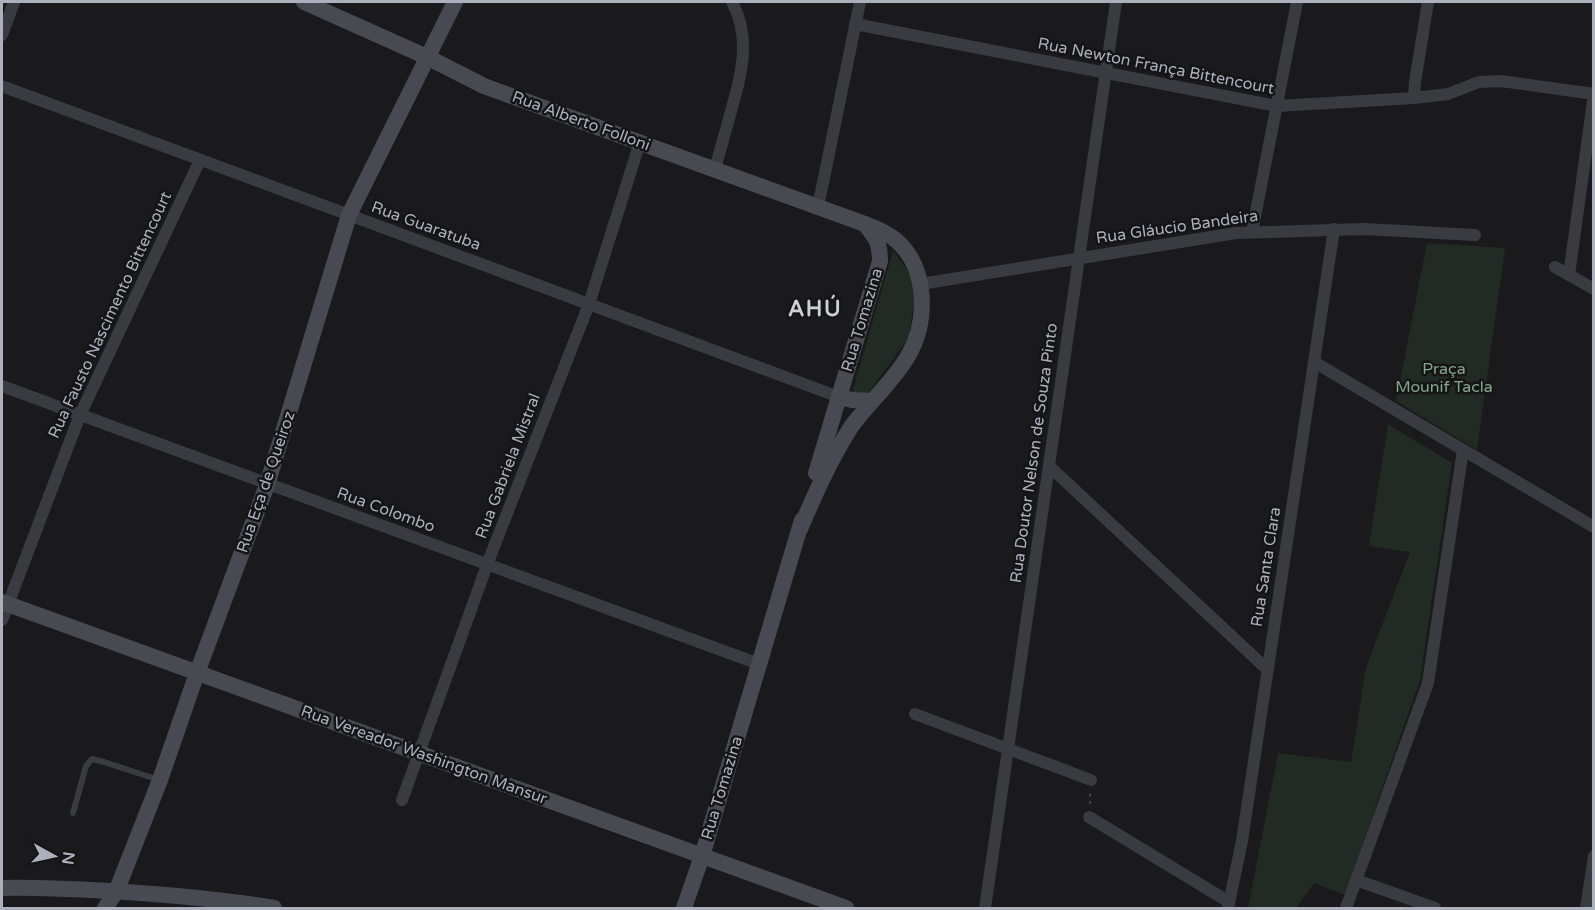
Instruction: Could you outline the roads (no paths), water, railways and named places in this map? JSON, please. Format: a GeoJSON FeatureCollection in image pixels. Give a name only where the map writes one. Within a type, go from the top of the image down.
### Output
{"type":"FeatureCollection","features":[{"type":"Feature","properties":{"kind":"main road","name":"Rua Alberto Folloni"},"geometry":{"type":"LineString","coordinates":[[304,2],[427,57],[484,86],[865,224]]}},
{"type":"Feature","properties":{"kind":"main road","name":"Rua Eça de Queiroz"},"geometry":{"type":"LineString","coordinates":[[105,909],[116,892],[160,780],[267,485],[349,215],[455,2]]}},
{"type":"Feature","properties":{"kind":"main road","name":"Rua Tomazina"},"geometry":{"type":"LineString","coordinates":[[800,529],[824,473],[853,425],[900,369],[917,338],[921,309],[921,284],[908,254],[885,232],[865,224]]}},
{"type":"Feature","properties":{"kind":"main road","name":"Rua Tomazina"},"geometry":{"type":"LineString","coordinates":[[684,909],[702,856],[880,261],[880,248],[865,224]]}},
{"type":"Feature","properties":{"kind":"main road"},"geometry":{"type":"LineString","coordinates":[[839,397],[872,401]]}},
{"type":"Feature","properties":{"kind":"main road","name":"Rua Vereador Washington Mansur"},"geometry":{"type":"LineString","coordinates":[[5,603],[843,908]]}},
{"type":"Feature","properties":{"kind":"main road"},"geometry":{"type":"LineString","coordinates":[[2,888],[116,892],[203,904],[242,903],[274,909]]}},
{"type":"Feature","properties":{"kind":"street"},"geometry":{"type":"LineString","coordinates":[[2,35],[14,2]]}},
{"type":"Feature","properties":{"kind":"street"},"geometry":{"type":"LineString","coordinates":[[715,169],[743,63],[744,44],[740,22],[732,2]]}},
{"type":"Feature","properties":{"kind":"street"},"geometry":{"type":"LineString","coordinates":[[818,207],[860,2]]}},
{"type":"Feature","properties":{"kind":"street","name":"Rua Doutor Nelson de Souza Pinto"},"geometry":{"type":"LineString","coordinates":[[985,909],[1116,2]]}},
{"type":"Feature","properties":{"kind":"street"},"geometry":{"type":"LineString","coordinates":[[1252,231],[1297,2]]}},
{"type":"Feature","properties":{"kind":"street"},"geometry":{"type":"LineString","coordinates":[[1414,98],[1428,2]]}},
{"type":"Feature","properties":{"kind":"street","name":"Rua Newton França Bittencourt"},"geometry":{"type":"LineString","coordinates":[[855,24],[1277,106],[1414,98],[1448,94],[1479,82],[1490,81],[1593,94]]}},
{"type":"Feature","properties":{"kind":"street","name":"Rua Guaratuba"},"geometry":{"type":"LineString","coordinates":[[2,86],[839,397]]}},
{"type":"Feature","properties":{"kind":"street"},"geometry":{"type":"LineString","coordinates":[[1569,275],[1593,94]]}},
{"type":"Feature","properties":{"kind":"street","name":"Rua Gabriela Mistral"},"geometry":{"type":"LineString","coordinates":[[402,800],[487,564],[589,304],[640,142]]}},
{"type":"Feature","properties":{"kind":"street","name":"Rua Fausto Nascimento Bittencourt"},"geometry":{"type":"LineString","coordinates":[[2,620],[5,603],[80,415],[200,160]]}},
{"type":"Feature","properties":{"kind":"street","name":"Rua Santa Clara"},"geometry":{"type":"LineString","coordinates":[[1229,905],[1242,841],[1334,229]]}},
{"type":"Feature","properties":{"kind":"street","name":"Rua Gláucio Bandeira"},"geometry":{"type":"LineString","coordinates":[[921,284],[1220,234],[1252,231],[1364,229],[1475,235]]}},
{"type":"Feature","properties":{"kind":"street"},"geometry":{"type":"LineString","coordinates":[[1555,267],[1593,290]]}},
{"type":"Feature","properties":{"kind":"street"},"geometry":{"type":"LineString","coordinates":[[1314,362],[1593,527]]}},
{"type":"Feature","properties":{"kind":"street","name":"Rua Colombo"},"geometry":{"type":"LineString","coordinates":[[2,386],[759,664]]}},
{"type":"Feature","properties":{"kind":"street"},"geometry":{"type":"LineString","coordinates":[[1346,909],[1428,683],[1463,450]]}},
{"type":"Feature","properties":{"kind":"street"},"geometry":{"type":"LineString","coordinates":[[1049,466],[1268,670]]}},
{"type":"Feature","properties":{"kind":"street"},"geometry":{"type":"LineString","coordinates":[[915,714],[1090,780]]}},
{"type":"Feature","properties":{"kind":"street"},"geometry":{"type":"LineString","coordinates":[[1089,817],[1229,905]]}},
{"type":"Feature","properties":{"kind":"street"},"geometry":{"type":"LineString","coordinates":[[1586,909],[1593,856]]}},
{"type":"Feature","properties":{"kind":"street"},"geometry":{"type":"LineString","coordinates":[[1356,880],[1435,909]]}},
{"type":"Feature","properties":{"kind":"lane"},"geometry":{"type":"LineString","coordinates":[[73,813],[86,766],[92,759],[160,780]]}},
{"type":"Feature","properties":{"kind":"district","name":"AHÚ"},"geometry":{"type":"Point","coordinates":[815,309]}},
{"type":"Feature","properties":{"kind":"park label","name":"Praça Mounif Tacla"},"geometry":{"type":"Point","coordinates":[1444,378]}}]}
